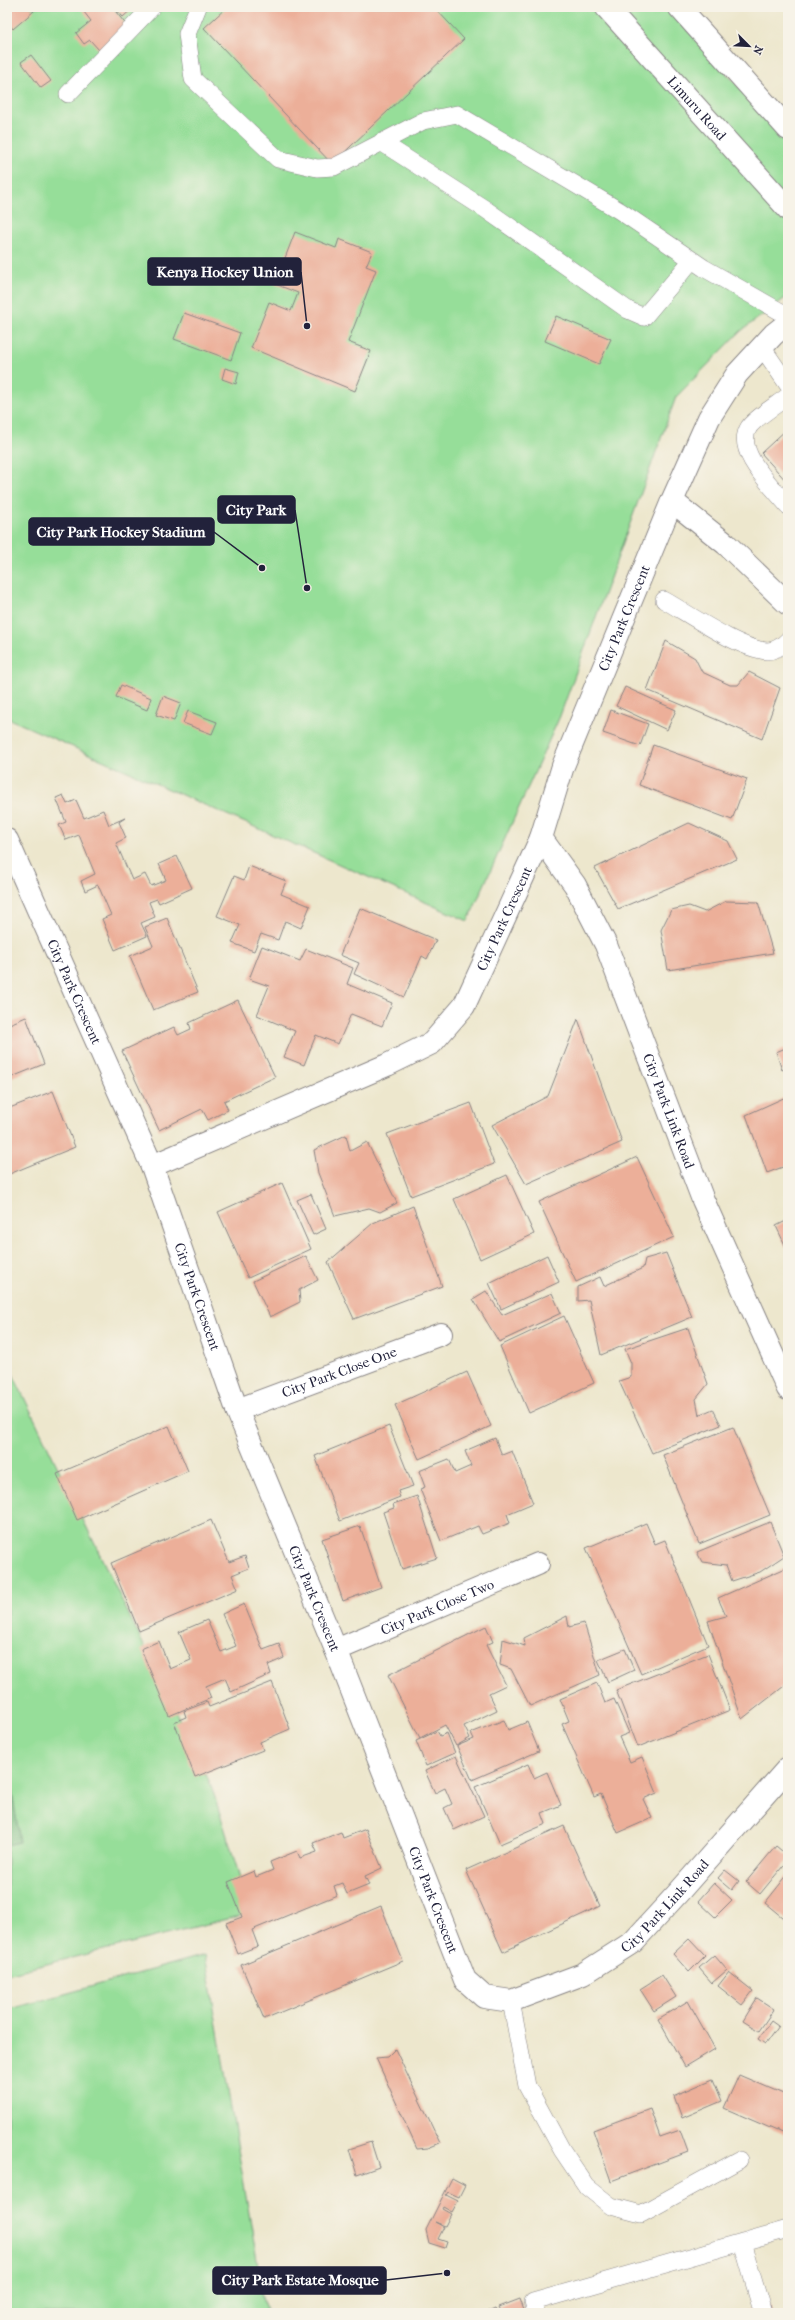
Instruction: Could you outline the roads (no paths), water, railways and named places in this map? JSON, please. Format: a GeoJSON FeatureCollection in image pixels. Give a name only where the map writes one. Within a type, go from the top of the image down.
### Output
{"type":"FeatureCollection","features":[{"type":"Feature","properties":{"kind":"street","name":"Limuru Road"},"geometry":{"type":"LineString","coordinates":[[606,7],[788,209]]}},
{"type":"Feature","properties":{"kind":"street"},"geometry":{"type":"LineString","coordinates":[[679,7],[788,129]]}},
{"type":"Feature","properties":{"kind":"street","name":"City Park Crescent"},"geometry":{"type":"LineString","coordinates":[[152,1166],[387,1065],[432,1043],[464,1006],[541,838],[563,766],[672,501],[709,418],[737,374],[762,347],[788,323]]}},
{"type":"Feature","properties":{"kind":"street"},"geometry":{"type":"LineString","coordinates":[[672,501],[726,544],[788,604]]}},
{"type":"Feature","properties":{"kind":"street","name":"City Park Link Road"},"geometry":{"type":"LineString","coordinates":[[541,838],[575,885],[606,945],[703,1200],[788,1389]]}},
{"type":"Feature","properties":{"kind":"street","name":"City Park Crescent"},"geometry":{"type":"LineString","coordinates":[[7,840],[152,1166],[237,1410],[336,1650],[465,1980],[484,1997],[511,2001]]}},
{"type":"Feature","properties":{"kind":"street","name":"City Park Close One"},"geometry":{"type":"LineString","coordinates":[[237,1410],[441,1334]]}},
{"type":"Feature","properties":{"kind":"street","name":"City Park Close Two"},"geometry":{"type":"LineString","coordinates":[[336,1650],[538,1564]]}},
{"type":"Feature","properties":{"kind":"street","name":"City Park Link Road"},"geometry":{"type":"LineString","coordinates":[[511,2001],[583,1974],[633,1942],[788,1768]]}},
{"type":"Feature","properties":{"kind":"lane"},"geometry":{"type":"LineString","coordinates":[[68,94],[152,7]]}},
{"type":"Feature","properties":{"kind":"lane"},"geometry":{"type":"LineString","coordinates":[[198,7],[187,34],[193,79],[278,159],[317,168],[334,167],[423,121],[457,114],[620,211],[692,260],[788,316]]}},
{"type":"Feature","properties":{"kind":"lane"},"geometry":{"type":"LineString","coordinates":[[382,142],[485,209],[628,310],[644,317],[692,260]]}},
{"type":"Feature","properties":{"kind":"lane"},"geometry":{"type":"LineString","coordinates":[[762,347],[788,386]]}},
{"type":"Feature","properties":{"kind":"lane"},"geometry":{"type":"LineString","coordinates":[[788,396],[750,427],[745,441],[750,458],[788,506]]}},
{"type":"Feature","properties":{"kind":"lane"},"geometry":{"type":"LineString","coordinates":[[664,600],[743,644],[767,651],[781,647],[788,640]]}},
{"type":"Feature","properties":{"kind":"lane"},"geometry":{"type":"LineString","coordinates":[[511,2001],[527,2086],[562,2150],[587,2186],[611,2206],[641,2214],[739,2160]]}},
{"type":"Feature","properties":{"kind":"lane"},"geometry":{"type":"LineString","coordinates":[[536,2313],[533,2302],[788,2229]]}},
{"type":"Feature","properties":{"kind":"lane"},"geometry":{"type":"LineString","coordinates":[[742,2242],[763,2313]]}},
{"type":"Feature","properties":{"kind":"place","name":"Kenya Hockey Union"},"geometry":{"type":"Point","coordinates":[307,326]}},
{"type":"Feature","properties":{"kind":"place","name":"City Park Hockey Stadium"},"geometry":{"type":"Point","coordinates":[262,568]}},
{"type":"Feature","properties":{"kind":"place","name":"City Park"},"geometry":{"type":"Point","coordinates":[307,588]}},
{"type":"Feature","properties":{"kind":"place","name":"City Park Estate Mosque"},"geometry":{"type":"Point","coordinates":[447,2273]}}]}
